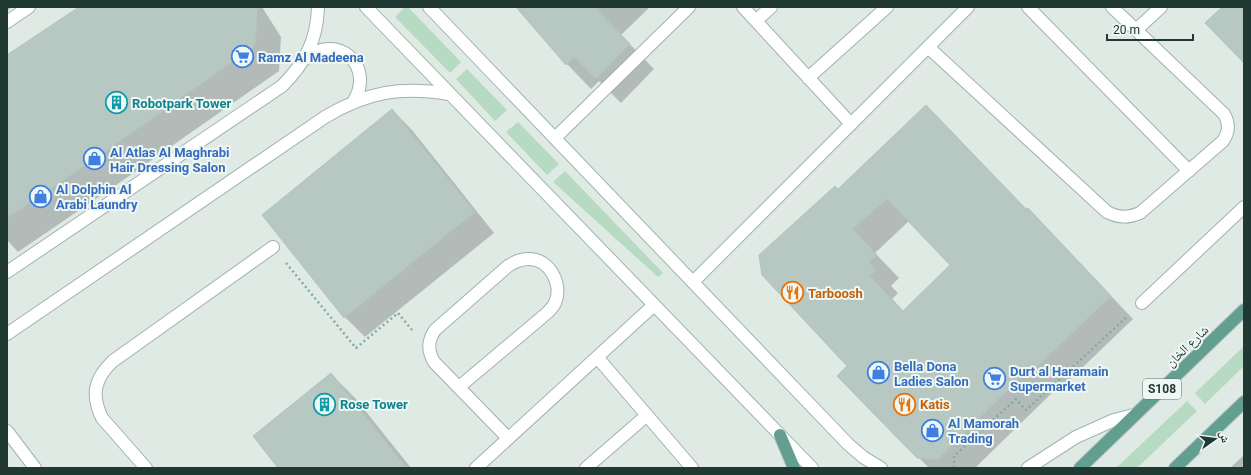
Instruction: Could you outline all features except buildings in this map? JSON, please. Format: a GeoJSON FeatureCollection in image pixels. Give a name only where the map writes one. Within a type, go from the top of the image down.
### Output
{"type":"FeatureCollection","features":[{"type":"Feature","properties":{"kind":"main road","name":"شارع الخان"},"geometry":{"type":"LineString","coordinates":[[1080,468],[1244,310]]}},
{"type":"Feature","properties":{"kind":"main road"},"geometry":{"type":"LineString","coordinates":[[1174,468],[1244,402]]}},
{"type":"Feature","properties":{"kind":"main road"},"geometry":{"type":"LineString","coordinates":[[780,435],[794,468]]}},
{"type":"Feature","properties":{"kind":"street"},"geometry":{"type":"LineString","coordinates":[[7,22],[30,7]]}},
{"type":"Feature","properties":{"kind":"street"},"geometry":{"type":"LineString","coordinates":[[305,59],[315,34],[318,7]]}},
{"type":"Feature","properties":{"kind":"street"},"geometry":{"type":"LineString","coordinates":[[366,7],[812,468]]}},
{"type":"Feature","properties":{"kind":"street"},"geometry":{"type":"LineString","coordinates":[[429,7],[848,444],[863,457],[881,468]]}},
{"type":"Feature","properties":{"kind":"street"},"geometry":{"type":"LineString","coordinates":[[555,138],[689,7]]}},
{"type":"Feature","properties":{"kind":"street"},"geometry":{"type":"LineString","coordinates":[[743,7],[851,124]]}},
{"type":"Feature","properties":{"kind":"street"},"geometry":{"type":"LineString","coordinates":[[756,21],[771,7]]}},
{"type":"Feature","properties":{"kind":"street"},"geometry":{"type":"LineString","coordinates":[[808,78],[887,7]]}},
{"type":"Feature","properties":{"kind":"street"},"geometry":{"type":"LineString","coordinates":[[693,282],[968,7]]}},
{"type":"Feature","properties":{"kind":"street"},"geometry":{"type":"LineString","coordinates":[[1028,7],[1189,171]]}},
{"type":"Feature","properties":{"kind":"street"},"geometry":{"type":"LineString","coordinates":[[928,47],[1107,212],[1115,216],[1132,216],[1140,213],[1224,141],[1227,135],[1228,120],[1219,108],[1112,7]]}},
{"type":"Feature","properties":{"kind":"street"},"geometry":{"type":"LineString","coordinates":[[1136,30],[1161,7]]}},
{"type":"Feature","properties":{"kind":"street"},"geometry":{"type":"LineString","coordinates":[[7,272],[277,90],[295,73],[312,52],[322,49],[332,49],[349,57],[356,64],[360,73],[361,83],[359,93],[354,101]]}},
{"type":"Feature","properties":{"kind":"street"},"geometry":{"type":"LineString","coordinates":[[7,334],[325,117],[354,101],[373,95],[411,90],[449,94]]}},
{"type":"Feature","properties":{"kind":"street"},"geometry":{"type":"LineString","coordinates":[[1142,303],[1244,207]]}},
{"type":"Feature","properties":{"kind":"street"},"geometry":{"type":"LineString","coordinates":[[146,468],[102,418],[95,396],[100,374],[113,361],[273,247]]}},
{"type":"Feature","properties":{"kind":"street"},"geometry":{"type":"LineString","coordinates":[[458,387],[547,313],[554,304],[558,293],[556,281],[550,270],[541,263],[530,259],[518,260],[508,266],[434,330],[430,338],[428,350],[434,362],[458,387],[508,438]]}},
{"type":"Feature","properties":{"kind":"street"},"geometry":{"type":"LineString","coordinates":[[476,468],[654,305]]}},
{"type":"Feature","properties":{"kind":"street"},"geometry":{"type":"LineString","coordinates":[[597,357],[692,468]]}},
{"type":"Feature","properties":{"kind":"street"},"geometry":{"type":"LineString","coordinates":[[1028,468],[1076,437],[1114,420],[1134,415]]}},
{"type":"Feature","properties":{"kind":"street"},"geometry":{"type":"LineString","coordinates":[[593,466],[646,416]]}},
{"type":"Feature","properties":{"kind":"street"},"geometry":{"type":"LineString","coordinates":[[7,431],[35,468]]}},
{"type":"Feature","properties":{"kind":"path"},"geometry":{"type":"LineString","coordinates":[[273,247],[356,348],[398,313],[428,350]]}},
{"type":"Feature","properties":{"kind":"path"},"geometry":{"type":"LineString","coordinates":[[954,468],[954,456],[1016,399],[1026,410],[1142,303]]}},
{"type":"Feature","properties":{"kind":"green space"},"geometry":{"type":"Polygon","coordinates":[[[405,7],[408,7],[461,62],[450,73],[395,17],[405,7]]]}},
{"type":"Feature","properties":{"kind":"green space"},"geometry":{"type":"Polygon","coordinates":[[[467,69],[507,110],[495,121],[456,79],[467,69]]]}},
{"type":"Feature","properties":{"kind":"green space"},"geometry":{"type":"Polygon","coordinates":[[[518,122],[559,164],[547,175],[506,132],[518,122]]]}},
{"type":"Feature","properties":{"kind":"green space"},"geometry":{"type":"Polygon","coordinates":[[[565,171],[663,273],[658,277],[553,182],[565,171]]]}},
{"type":"Feature","properties":{"kind":"green space"},"geometry":{"type":"Polygon","coordinates":[[[1244,346],[1244,366],[1205,404],[1195,393],[1244,346]]]}},
{"type":"Feature","properties":{"kind":"green space"},"geometry":{"type":"Polygon","coordinates":[[[1187,401],[1197,411],[1137,468],[1116,468],[1187,401]]]}},
{"type":"Feature","properties":{"kind":"place","name":"Ramz Al Madeena"},"geometry":{"type":"Point","coordinates":[243,57]}},
{"type":"Feature","properties":{"kind":"place","name":"Robotpark Tower"},"geometry":{"type":"Point","coordinates":[116,103]}},
{"type":"Feature","properties":{"kind":"place","name":"Al Atlas Al Maghrabi Hair Dressing Salon"},"geometry":{"type":"Point","coordinates":[95,159]}},
{"type":"Feature","properties":{"kind":"place","name":"Al Dolphin Al Arabi Laundry"},"geometry":{"type":"Point","coordinates":[41,196]}},
{"type":"Feature","properties":{"kind":"place","name":"Tarboosh"},"geometry":{"type":"Point","coordinates":[793,293]}},
{"type":"Feature","properties":{"kind":"place","name":"Bella Dona Ladies Salon"},"geometry":{"type":"Point","coordinates":[879,373]}},
{"type":"Feature","properties":{"kind":"place","name":"Durt al Haramain Supermarket"},"geometry":{"type":"Point","coordinates":[994,378]}},
{"type":"Feature","properties":{"kind":"place","name":"Rose Tower"},"geometry":{"type":"Point","coordinates":[324,404]}},
{"type":"Feature","properties":{"kind":"place","name":"Katis"},"geometry":{"type":"Point","coordinates":[905,404]}},
{"type":"Feature","properties":{"kind":"place","name":"Al Mamorah Trading"},"geometry":{"type":"Point","coordinates":[932,430]}}]}
